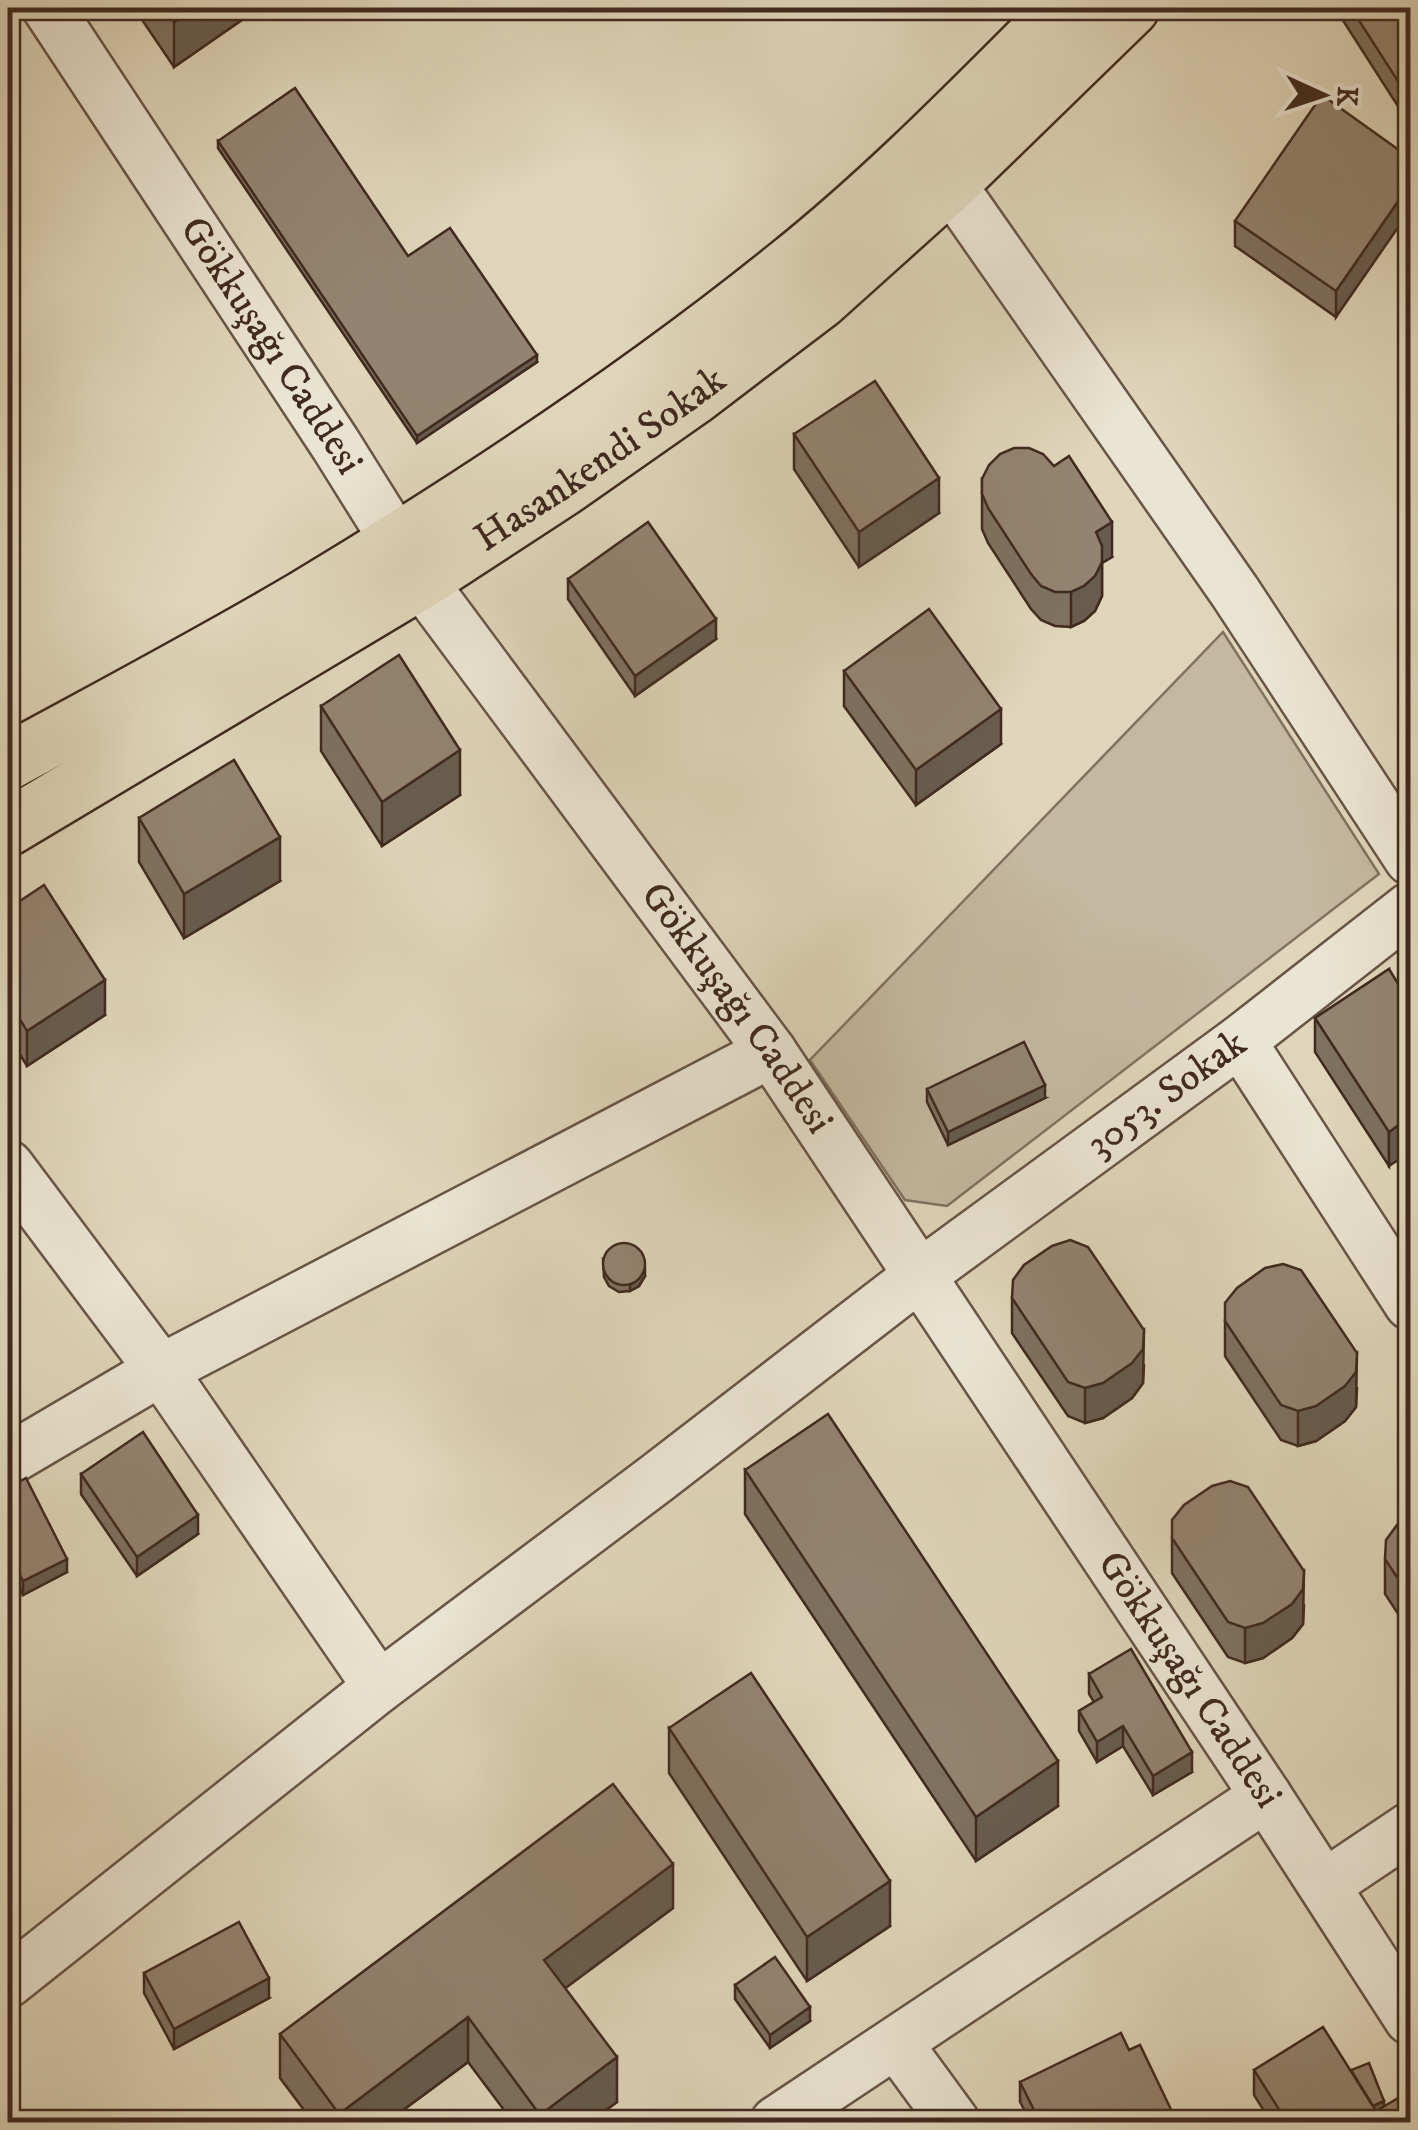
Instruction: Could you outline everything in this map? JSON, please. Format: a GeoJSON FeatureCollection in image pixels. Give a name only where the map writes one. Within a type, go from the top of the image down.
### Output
{"type":"FeatureCollection","features":[{"type":"Feature","properties":{"kind":"main road","name":"Hasankendi Sokak"},"geometry":{"type":"LineString","coordinates":[[8,828],[408,561],[601,406],[790,265],[914,157],[1063,8]]}},
{"type":"Feature","properties":{"kind":"main road","name":"Hasankendi Sokak"},"geometry":{"type":"LineString","coordinates":[[8,762],[237,636],[562,489],[820,300],[950,184],[1131,8]]}},
{"type":"Feature","properties":{"kind":"street","name":"Gökkuşağı Caddesi"},"geometry":{"type":"LineString","coordinates":[[48,8],[408,561],[771,1052],[1410,2019]]}},
{"type":"Feature","properties":{"kind":"street"},"geometry":{"type":"LineString","coordinates":[[950,184],[1223,576],[1410,859]]}},
{"type":"Feature","properties":{"kind":"street","name":"3053. Sokak"},"geometry":{"type":"LineString","coordinates":[[8,1982],[378,1687],[919,1276],[1240,1041],[1410,908]]}},
{"type":"Feature","properties":{"kind":"street"},"geometry":{"type":"LineString","coordinates":[[1240,1041],[1410,1304]]}},
{"type":"Feature","properties":{"kind":"street"},"geometry":{"type":"LineString","coordinates":[[8,1460],[161,1370],[771,1052]]}},
{"type":"Feature","properties":{"kind":"street"},"geometry":{"type":"LineString","coordinates":[[8,1166],[161,1370],[378,1687]]}},
{"type":"Feature","properties":{"kind":"street"},"geometry":{"type":"LineString","coordinates":[[776,2122],[1266,1796]]}},
{"type":"Feature","properties":{"kind":"street"},"geometry":{"type":"LineString","coordinates":[[1324,1885],[1410,1828]]}},
{"type":"Feature","properties":{"kind":"street"},"geometry":{"type":"LineString","coordinates":[[897,2044],[954,2122]]}},
{"type":"Feature","properties":{"kind":"shaded area"},"geometry":{"type":"Polygon","coordinates":[[[1223,632],[1379,874],[947,1206],[905,1200],[810,1060],[1223,632]]]}},
{"type":"Feature","properties":{"kind":"building"},"geometry":{"type":"Polygon","coordinates":[[[164,8],[196,8],[174,22],[164,8]]]}},
{"type":"Feature","properties":{"kind":"building"},"geometry":{"type":"Polygon","coordinates":[[[1351,8],[1410,8],[1410,100],[1351,8]]]}},
{"type":"Feature","properties":{"kind":"building"},"geometry":{"type":"Polygon","coordinates":[[[295,88],[408,256],[450,228],[537,355],[417,436],[218,141],[295,88]]]}},
{"type":"Feature","properties":{"kind":"building"},"geometry":{"type":"Polygon","coordinates":[[[1322,95],[1410,158],[1410,184],[1336,291],[1235,221],[1322,95]]]}},
{"type":"Feature","properties":{"kind":"building"},"geometry":{"type":"Polygon","coordinates":[[[875,381],[939,478],[859,532],[794,434],[875,381]]]}},
{"type":"Feature","properties":{"kind":"building"},"geometry":{"type":"Polygon","coordinates":[[[1014,448],[1029,448],[1043,454],[1054,466],[1069,456],[1112,522],[1096,532],[1102,546],[1102,562],[1095,576],[1071,592],[1055,592],[1041,586],[982,494],[982,479],[989,465],[1014,448]]]}},
{"type":"Feature","properties":{"kind":"building"},"geometry":{"type":"Polygon","coordinates":[[[648,522],[716,619],[635,676],[568,579],[648,522]]]}},
{"type":"Feature","properties":{"kind":"building"},"geometry":{"type":"Polygon","coordinates":[[[929,609],[1001,709],[916,770],[844,671],[929,609]]]}},
{"type":"Feature","properties":{"kind":"building"},"geometry":{"type":"Polygon","coordinates":[[[399,655],[460,750],[382,802],[321,706],[399,655]]]}},
{"type":"Feature","properties":{"kind":"building"},"geometry":{"type":"Polygon","coordinates":[[[234,760],[280,837],[184,894],[139,818],[234,760]]]}},
{"type":"Feature","properties":{"kind":"building"},"geometry":{"type":"Polygon","coordinates":[[[44,885],[105,980],[27,1031],[8,1000],[8,909],[44,885]]]}},
{"type":"Feature","properties":{"kind":"building"},"geometry":{"type":"Polygon","coordinates":[[[1389,969],[1410,1003],[1410,1117],[1389,1132],[1315,1018],[1389,969]]]}},
{"type":"Feature","properties":{"kind":"building"},"geometry":{"type":"Polygon","coordinates":[[[1024,1042],[1045,1085],[948,1132],[927,1089],[1024,1042]]]}},
{"type":"Feature","properties":{"kind":"building"},"geometry":{"type":"Polygon","coordinates":[[[1070,1240],[1088,1247],[1144,1330],[1143,1349],[1132,1363],[1103,1383],[1085,1388],[1068,1382],[1012,1298],[1013,1280],[1024,1265],[1052,1246],[1070,1240]]]}},
{"type":"Feature","properties":{"kind":"building"},"geometry":{"type":"Polygon","coordinates":[[[624,1243],[639,1249],[645,1264],[639,1279],[624,1285],[609,1279],[603,1264],[609,1249],[624,1243]]]}},
{"type":"Feature","properties":{"kind":"building"},"geometry":{"type":"Polygon","coordinates":[[[1283,1264],[1301,1270],[1357,1353],[1356,1372],[1345,1386],[1316,1406],[1298,1411],[1281,1405],[1225,1321],[1225,1303],[1237,1288],[1265,1268],[1283,1264]]]}},
{"type":"Feature","properties":{"kind":"building"},"geometry":{"type":"Polygon","coordinates":[[[828,1414],[1058,1761],[976,1817],[745,1470],[828,1414]]]}},
{"type":"Feature","properties":{"kind":"building"},"geometry":{"type":"Polygon","coordinates":[[[143,1432],[198,1515],[137,1557],[81,1474],[143,1432]]]}},
{"type":"Feature","properties":{"kind":"building"},"geometry":{"type":"Polygon","coordinates":[[[26,1478],[67,1559],[23,1581],[8,1551],[8,1488],[26,1478]]]}},
{"type":"Feature","properties":{"kind":"building"},"geometry":{"type":"Polygon","coordinates":[[[1230,1481],[1248,1487],[1304,1571],[1303,1589],[1292,1604],[1263,1623],[1245,1628],[1228,1622],[1172,1538],[1172,1520],[1184,1505],[1212,1486],[1230,1481]]]}},
{"type":"Feature","properties":{"kind":"building"},"geometry":{"type":"Polygon","coordinates":[[[1410,1516],[1410,1597],[1385,1559],[1386,1540],[1410,1516]]]}},
{"type":"Feature","properties":{"kind":"building"},"geometry":{"type":"Polygon","coordinates":[[[1131,1649],[1192,1752],[1153,1776],[1123,1726],[1097,1742],[1079,1711],[1102,1697],[1089,1674],[1131,1649]]]}},
{"type":"Feature","properties":{"kind":"building"},"geometry":{"type":"Polygon","coordinates":[[[751,1673],[890,1881],[807,1937],[669,1728],[751,1673]]]}},
{"type":"Feature","properties":{"kind":"building"},"geometry":{"type":"Polygon","coordinates":[[[613,1784],[673,1864],[544,1960],[617,2057],[540,2115],[468,2017],[339,2114],[280,2034],[613,1784]]]}},
{"type":"Feature","properties":{"kind":"building"},"geometry":{"type":"Polygon","coordinates":[[[239,1922],[269,1978],[174,2029],[144,1973],[239,1922]]]}},
{"type":"Feature","properties":{"kind":"building"},"geometry":{"type":"Polygon","coordinates":[[[775,1957],[810,2007],[770,2035],[735,1985],[775,1957]]]}},
{"type":"Feature","properties":{"kind":"building"},"geometry":{"type":"Polygon","coordinates":[[[1323,2027],[1376,2111],[1400,2097],[1410,2122],[1287,2122],[1254,2070],[1323,2027]]]}},
{"type":"Feature","properties":{"kind":"building"},"geometry":{"type":"Polygon","coordinates":[[[1121,2033],[1129,2050],[1140,2045],[1177,2122],[1040,2122],[1020,2082],[1121,2033]]]}},
{"type":"Feature","properties":{"kind":"building"},"geometry":{"type":"Polygon","coordinates":[[[1369,2063],[1384,2101],[1373,2106],[1351,2070],[1369,2063]]]}},
{"type":"Feature","properties":{"kind":"building"},"geometry":{"type":"Polygon","coordinates":[[[249,2113],[256,2122],[236,2122],[249,2113]]]}}]}
